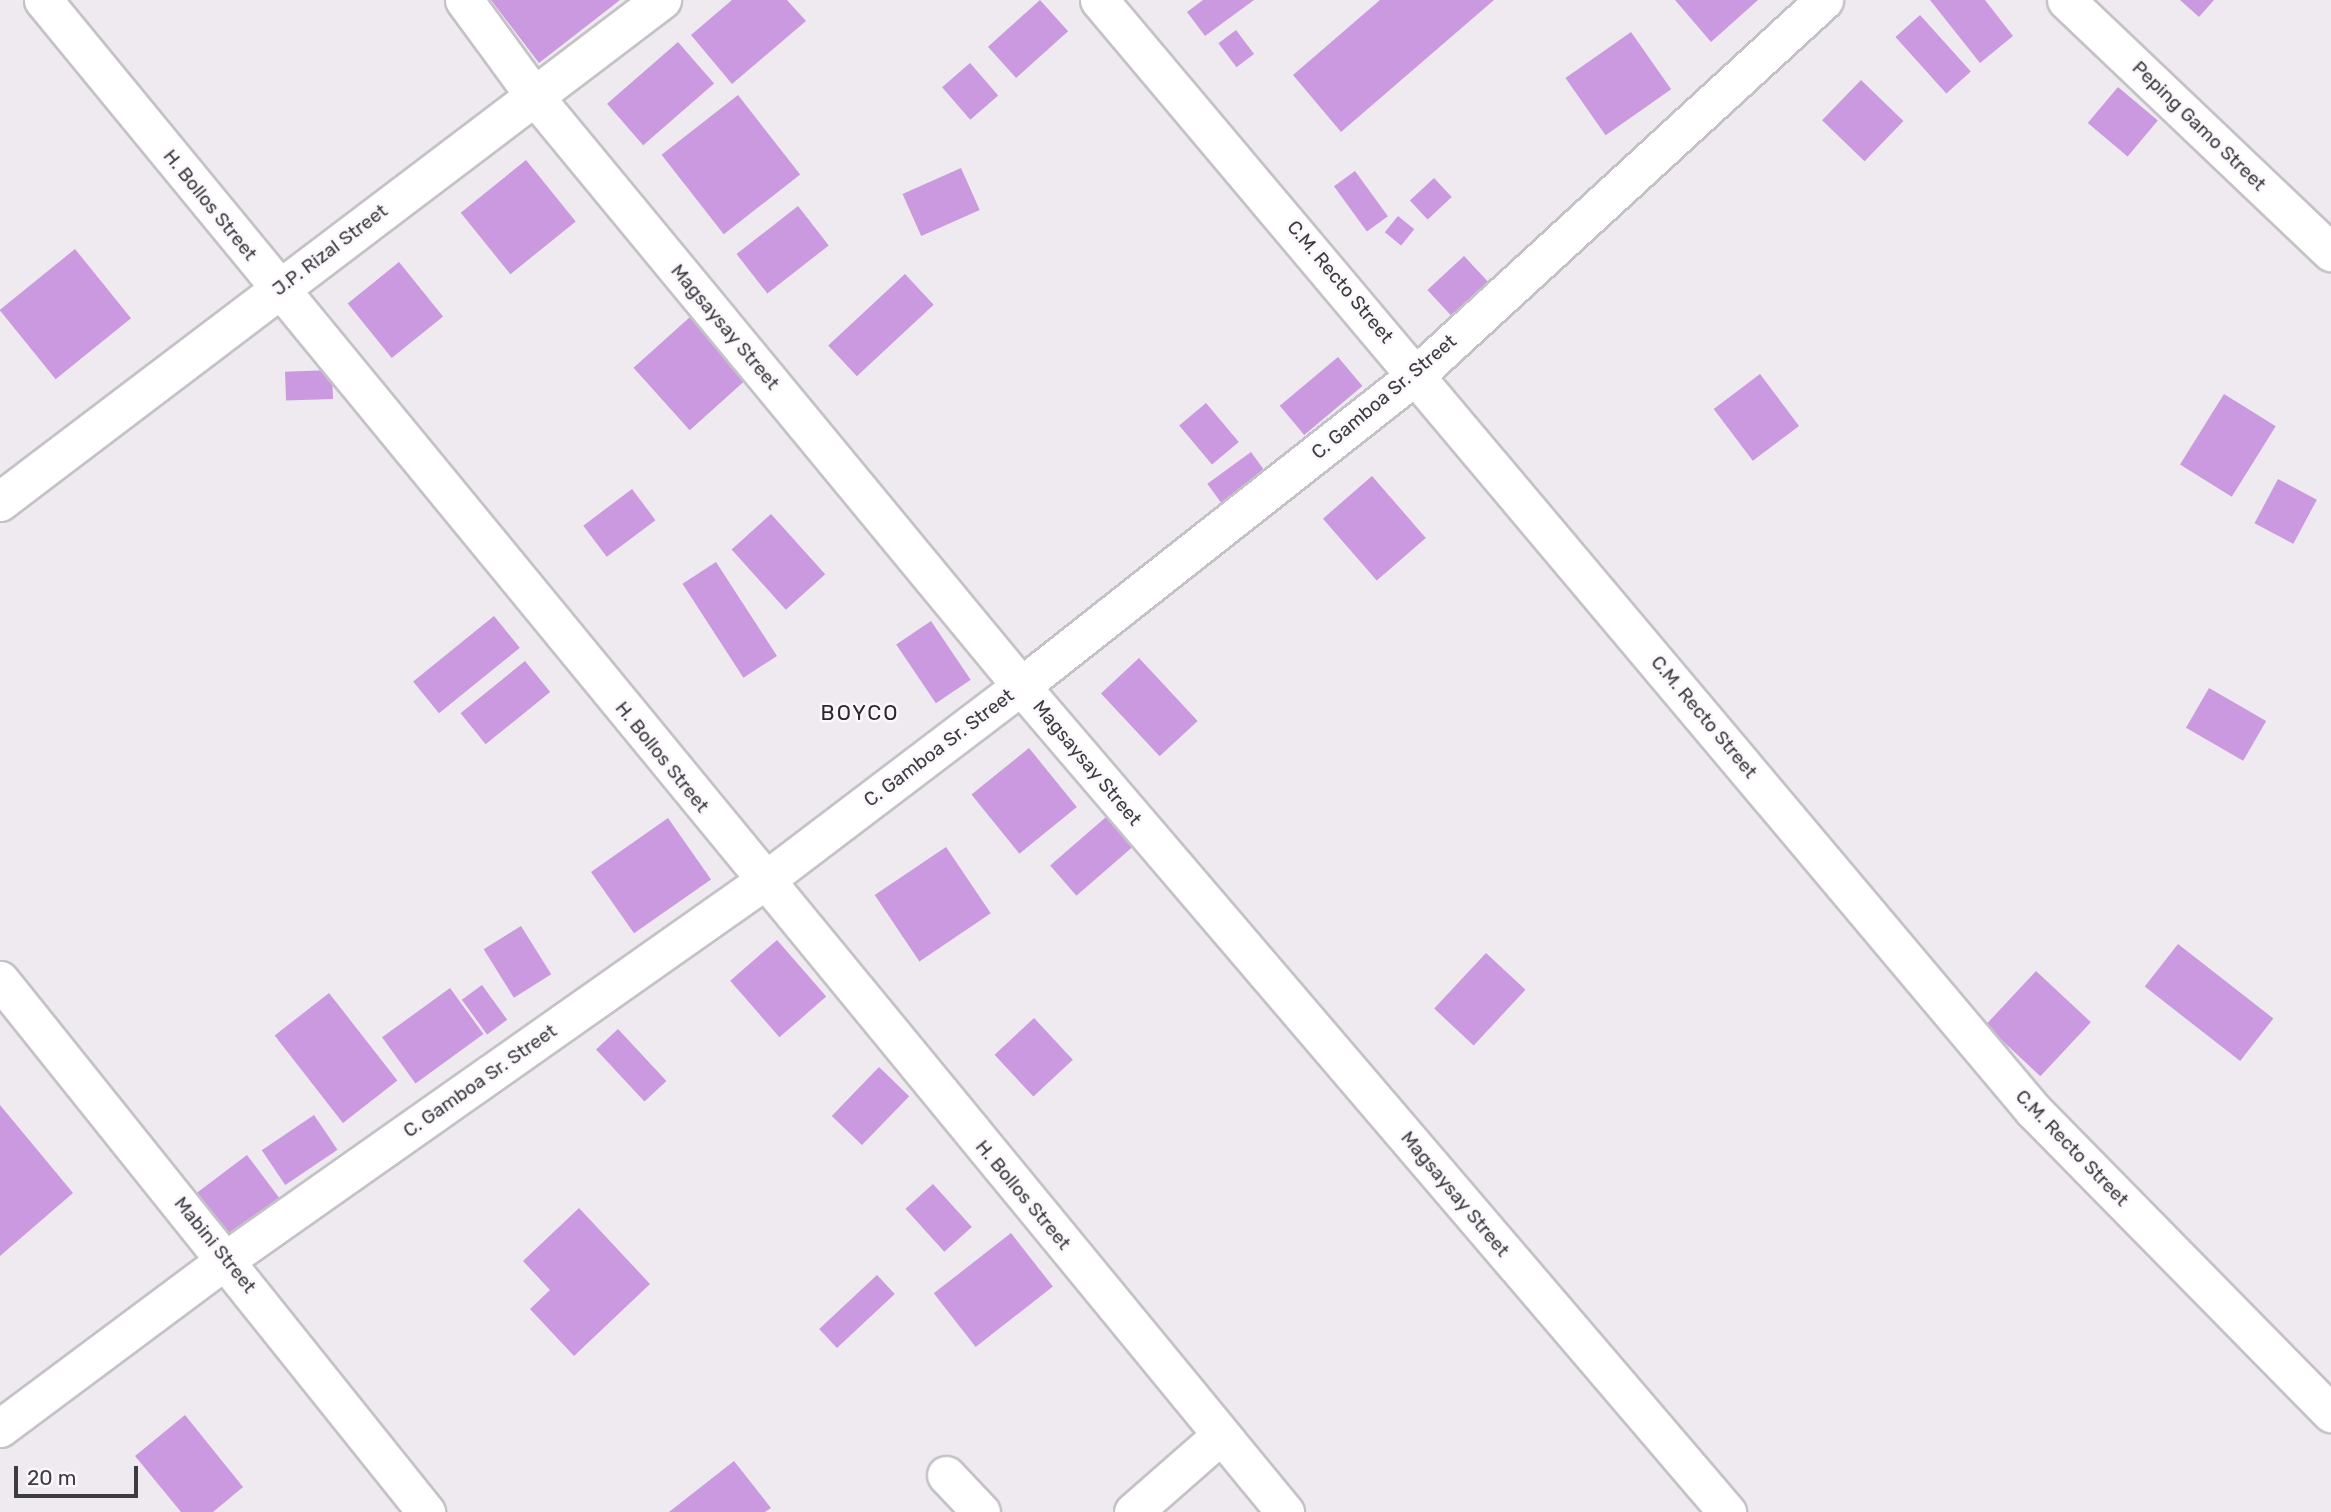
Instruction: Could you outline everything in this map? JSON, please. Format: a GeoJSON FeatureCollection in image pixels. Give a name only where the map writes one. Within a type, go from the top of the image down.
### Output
{"type":"FeatureCollection","features":[{"type":"Feature","properties":{"kind":"street","name":"H. Bollos Street"},"geometry":{"type":"LineString","coordinates":[[43,0],[1285,1512]]}},
{"type":"Feature","properties":{"kind":"street","name":"Magsaysay Street"},"geometry":{"type":"LineString","coordinates":[[464,0],[536,97],[1021,686],[1727,1512]]}},
{"type":"Feature","properties":{"kind":"street","name":"J.P. Rizal Street"},"geometry":{"type":"LineString","coordinates":[[0,502],[278,288],[662,0]]}},
{"type":"Feature","properties":{"kind":"street","name":"C.M. Recto Street"},"geometry":{"type":"LineString","coordinates":[[1099,0],[1417,374],[2034,1111],[2331,1413]]}},
{"type":"Feature","properties":{"kind":"street","name":"C. Gamboa Sr. Street"},"geometry":{"type":"LineString","coordinates":[[0,1428],[227,1259],[764,881],[1021,686],[1417,374],[1824,0]]}},
{"type":"Feature","properties":{"kind":"street","name":"Peping Gamo Street"},"geometry":{"type":"LineString","coordinates":[[2066,0],[2331,252]]}},
{"type":"Feature","properties":{"kind":"street","name":"Mabini Street"},"geometry":{"type":"LineString","coordinates":[[0,980],[227,1259],[426,1512]]}},
{"type":"Feature","properties":{"kind":"street"},"geometry":{"type":"LineString","coordinates":[[1133,1512],[1221,1435]]}},
{"type":"Feature","properties":{"kind":"street"},"geometry":{"type":"LineString","coordinates":[[946,1475],[981,1512]]}},
{"type":"Feature","properties":{"kind":"building"},"geometry":{"type":"Polygon","coordinates":[[[491,0],[620,0],[539,63],[491,0]]]}},
{"type":"Feature","properties":{"kind":"building"},"geometry":{"type":"Polygon","coordinates":[[[732,0],[787,0],[806,21],[732,84],[691,35],[732,0]]]}},
{"type":"Feature","properties":{"kind":"building"},"geometry":{"type":"Polygon","coordinates":[[[1040,0],[1068,31],[1016,78],[988,47],[1040,0]]]}},
{"type":"Feature","properties":{"kind":"building"},"geometry":{"type":"Polygon","coordinates":[[[1203,0],[1254,0],[1205,36],[1187,12],[1203,0]]]}},
{"type":"Feature","properties":{"kind":"building"},"geometry":{"type":"Polygon","coordinates":[[[1380,0],[1494,0],[1341,132],[1293,75],[1380,0]]]}},
{"type":"Feature","properties":{"kind":"building"},"geometry":{"type":"Polygon","coordinates":[[[1675,0],[1758,0],[1711,42],[1675,0]]]}},
{"type":"Feature","properties":{"kind":"building"},"geometry":{"type":"Polygon","coordinates":[[[1930,0],[1985,0],[2013,36],[1980,63],[1930,0]]]}},
{"type":"Feature","properties":{"kind":"building"},"geometry":{"type":"Polygon","coordinates":[[[2180,0],[2214,0],[2199,17],[2180,0]]]}},
{"type":"Feature","properties":{"kind":"building"},"geometry":{"type":"Polygon","coordinates":[[[1920,15],[1971,71],[1946,94],[1895,37],[1920,15]]]}},
{"type":"Feature","properties":{"kind":"building"},"geometry":{"type":"Polygon","coordinates":[[[1236,30],[1254,54],[1236,67],[1218,43],[1236,30]]]}},
{"type":"Feature","properties":{"kind":"building"},"geometry":{"type":"Polygon","coordinates":[[[1631,32],[1671,89],[1606,135],[1565,78],[1631,32]]]}},
{"type":"Feature","properties":{"kind":"building"},"geometry":{"type":"Polygon","coordinates":[[[678,42],[714,84],[643,145],[607,104],[678,42]]]}},
{"type":"Feature","properties":{"kind":"building"},"geometry":{"type":"Polygon","coordinates":[[[970,63],[998,95],[970,120],[942,87],[970,63]]]}},
{"type":"Feature","properties":{"kind":"building"},"geometry":{"type":"Polygon","coordinates":[[[1861,80],[1903,121],[1865,161],[1822,120],[1861,80]]]}},
{"type":"Feature","properties":{"kind":"building"},"geometry":{"type":"Polygon","coordinates":[[[2118,87],[2158,120],[2128,156],[2088,123],[2118,87]]]}},
{"type":"Feature","properties":{"kind":"building"},"geometry":{"type":"Polygon","coordinates":[[[738,95],[800,175],[724,234],[662,155],[738,95]]]}},
{"type":"Feature","properties":{"kind":"building"},"geometry":{"type":"Polygon","coordinates":[[[526,160],[576,221],[510,274],[461,213],[526,160]]]}},
{"type":"Feature","properties":{"kind":"building"},"geometry":{"type":"Polygon","coordinates":[[[961,168],[980,210],[921,236],[903,194],[961,168]]]}},
{"type":"Feature","properties":{"kind":"building"},"geometry":{"type":"Polygon","coordinates":[[[1355,171],[1388,216],[1367,232],[1334,186],[1355,171]]]}},
{"type":"Feature","properties":{"kind":"building"},"geometry":{"type":"Polygon","coordinates":[[[1434,178],[1452,197],[1428,220],[1410,201],[1434,178]]]}},
{"type":"Feature","properties":{"kind":"building"},"geometry":{"type":"Polygon","coordinates":[[[798,206],[829,245],[767,293],[737,254],[798,206]]]}},
{"type":"Feature","properties":{"kind":"building"},"geometry":{"type":"Polygon","coordinates":[[[1398,216],[1414,229],[1401,246],[1385,232],[1398,216]]]}},
{"type":"Feature","properties":{"kind":"building"},"geometry":{"type":"Polygon","coordinates":[[[75,249],[131,318],[56,379],[0,310],[75,249]]]}},
{"type":"Feature","properties":{"kind":"building"},"geometry":{"type":"Polygon","coordinates":[[[1464,256],[1489,283],[1453,317],[1427,290],[1464,256]]]}},
{"type":"Feature","properties":{"kind":"building"},"geometry":{"type":"Polygon","coordinates":[[[399,262],[443,316],[392,358],[348,304],[399,262]]]}},
{"type":"Feature","properties":{"kind":"building"},"geometry":{"type":"Polygon","coordinates":[[[905,274],[934,305],[857,376],[828,346],[905,274]]]}},
{"type":"Feature","properties":{"kind":"building"},"geometry":{"type":"Polygon","coordinates":[[[690,317],[746,379],[690,430],[634,368],[690,317]]]}},
{"type":"Feature","properties":{"kind":"building"},"geometry":{"type":"Polygon","coordinates":[[[1338,357],[1362,386],[1304,435],[1280,406],[1338,357]]]}},
{"type":"Feature","properties":{"kind":"building"},"geometry":{"type":"Polygon","coordinates":[[[332,370],[333,399],[286,401],[285,372],[332,370]]]}},
{"type":"Feature","properties":{"kind":"building"},"geometry":{"type":"Polygon","coordinates":[[[1760,374],[1799,426],[1753,461],[1714,409],[1760,374]]]}},
{"type":"Feature","properties":{"kind":"building"},"geometry":{"type":"Polygon","coordinates":[[[2224,394],[2276,426],[2232,497],[2180,464],[2224,394]]]}},
{"type":"Feature","properties":{"kind":"building"},"geometry":{"type":"Polygon","coordinates":[[[1206,403],[1239,442],[1212,465],[1179,425],[1206,403]]]}},
{"type":"Feature","properties":{"kind":"building"},"geometry":{"type":"Polygon","coordinates":[[[1251,452],[1268,475],[1224,507],[1207,484],[1251,452]]]}},
{"type":"Feature","properties":{"kind":"building"},"geometry":{"type":"Polygon","coordinates":[[[1372,476],[1426,538],[1377,581],[1323,519],[1372,476]]]}},
{"type":"Feature","properties":{"kind":"building"},"geometry":{"type":"Polygon","coordinates":[[[2278,479],[2317,500],[2293,544],[2255,523],[2278,479]]]}},
{"type":"Feature","properties":{"kind":"building"},"geometry":{"type":"Polygon","coordinates":[[[632,489],[655,520],[607,557],[583,526],[632,489]]]}},
{"type":"Feature","properties":{"kind":"building"},"geometry":{"type":"Polygon","coordinates":[[[771,514],[825,574],[786,610],[732,549],[771,514]]]}},
{"type":"Feature","properties":{"kind":"building"},"geometry":{"type":"Polygon","coordinates":[[[716,562],[777,656],[743,678],[682,584],[716,562]]]}},
{"type":"Feature","properties":{"kind":"building"},"geometry":{"type":"Polygon","coordinates":[[[494,616],[520,648],[439,713],[413,681],[494,616]]]}},
{"type":"Feature","properties":{"kind":"building"},"geometry":{"type":"Polygon","coordinates":[[[931,621],[971,680],[936,703],[896,644],[931,621]]]}},
{"type":"Feature","properties":{"kind":"building"},"geometry":{"type":"Polygon","coordinates":[[[1139,658],[1198,721],[1160,756],[1101,693],[1139,658]]]}},
{"type":"Feature","properties":{"kind":"building"},"geometry":{"type":"Polygon","coordinates":[[[525,661],[550,692],[486,744],[460,713],[525,661]]]}},
{"type":"Feature","properties":{"kind":"building"},"geometry":{"type":"Polygon","coordinates":[[[2209,688],[2266,721],[2243,761],[2186,728],[2209,688]]]}},
{"type":"Feature","properties":{"kind":"building"},"geometry":{"type":"Polygon","coordinates":[[[1029,748],[1077,807],[1019,854],[971,795],[1029,748]]]}},
{"type":"Feature","properties":{"kind":"building"},"geometry":{"type":"Polygon","coordinates":[[[1106,817],[1132,847],[1076,896],[1050,866],[1106,817]]]}},
{"type":"Feature","properties":{"kind":"building"},"geometry":{"type":"Polygon","coordinates":[[[668,818],[711,879],[634,933],[591,872],[668,818]]]}},
{"type":"Feature","properties":{"kind":"building"},"geometry":{"type":"Polygon","coordinates":[[[946,847],[991,913],[919,961],[875,895],[946,847]]]}},
{"type":"Feature","properties":{"kind":"building"},"geometry":{"type":"Polygon","coordinates":[[[521,926],[551,974],[514,998],[484,949],[521,926]]]}},
{"type":"Feature","properties":{"kind":"building"},"geometry":{"type":"Polygon","coordinates":[[[777,940],[826,997],[779,1037],[730,981],[777,940]]]}},
{"type":"Feature","properties":{"kind":"building"},"geometry":{"type":"Polygon","coordinates":[[[2178,944],[2273,1018],[2240,1061],[2145,987],[2178,944]]]}},
{"type":"Feature","properties":{"kind":"building"},"geometry":{"type":"Polygon","coordinates":[[[1486,953],[1525,990],[1474,1045],[1434,1009],[1486,953]]]}},
{"type":"Feature","properties":{"kind":"building"},"geometry":{"type":"Polygon","coordinates":[[[2036,971],[2091,1022],[2040,1076],[1986,1025],[2036,971]]]}},
{"type":"Feature","properties":{"kind":"building"},"geometry":{"type":"Polygon","coordinates":[[[482,985],[507,1020],[487,1034],[462,1000],[482,985]]]}},
{"type":"Feature","properties":{"kind":"building"},"geometry":{"type":"Polygon","coordinates":[[[450,988],[484,1034],[416,1083],[382,1037],[450,988]]]}},
{"type":"Feature","properties":{"kind":"building"},"geometry":{"type":"Polygon","coordinates":[[[329,993],[397,1080],[343,1123],[275,1035],[329,993]]]}},
{"type":"Feature","properties":{"kind":"building"},"geometry":{"type":"Polygon","coordinates":[[[1034,1018],[1073,1060],[1033,1097],[995,1055],[1034,1018]]]}},
{"type":"Feature","properties":{"kind":"building"},"geometry":{"type":"Polygon","coordinates":[[[618,1029],[666,1081],[644,1101],[596,1049],[618,1029]]]}},
{"type":"Feature","properties":{"kind":"building"},"geometry":{"type":"Polygon","coordinates":[[[879,1067],[909,1096],[862,1145],[832,1116],[879,1067]]]}},
{"type":"Feature","properties":{"kind":"building"},"geometry":{"type":"Polygon","coordinates":[[[0,1105],[73,1193],[0,1256],[0,1105]]]}},
{"type":"Feature","properties":{"kind":"building"},"geometry":{"type":"Polygon","coordinates":[[[314,1115],[337,1150],[285,1185],[262,1150],[314,1115]]]}},
{"type":"Feature","properties":{"kind":"building"},"geometry":{"type":"Polygon","coordinates":[[[247,1155],[280,1199],[227,1239],[194,1195],[247,1155]]]}},
{"type":"Feature","properties":{"kind":"building"},"geometry":{"type":"Polygon","coordinates":[[[933,1184],[972,1227],[944,1252],[906,1209],[933,1184]]]}},
{"type":"Feature","properties":{"kind":"building"},"geometry":{"type":"Polygon","coordinates":[[[579,1208],[650,1284],[574,1356],[530,1309],[550,1290],[523,1261],[579,1208]]]}},
{"type":"Feature","properties":{"kind":"building"},"geometry":{"type":"Polygon","coordinates":[[[1011,1233],[1053,1287],[976,1347],[934,1293],[1011,1233]]]}},
{"type":"Feature","properties":{"kind":"building"},"geometry":{"type":"Polygon","coordinates":[[[877,1275],[895,1294],[837,1348],[819,1329],[877,1275]]]}},
{"type":"Feature","properties":{"kind":"building"},"geometry":{"type":"Polygon","coordinates":[[[185,1415],[243,1487],[213,1512],[181,1512],[135,1456],[185,1415]]]}},
{"type":"Feature","properties":{"kind":"building"},"geometry":{"type":"Polygon","coordinates":[[[734,1461],[771,1508],[765,1512],[669,1512],[734,1461]]]}},
{"type":"Feature","properties":{"kind":"district","name":"BOYCO"},"geometry":{"type":"Point","coordinates":[860,713]}}]}
